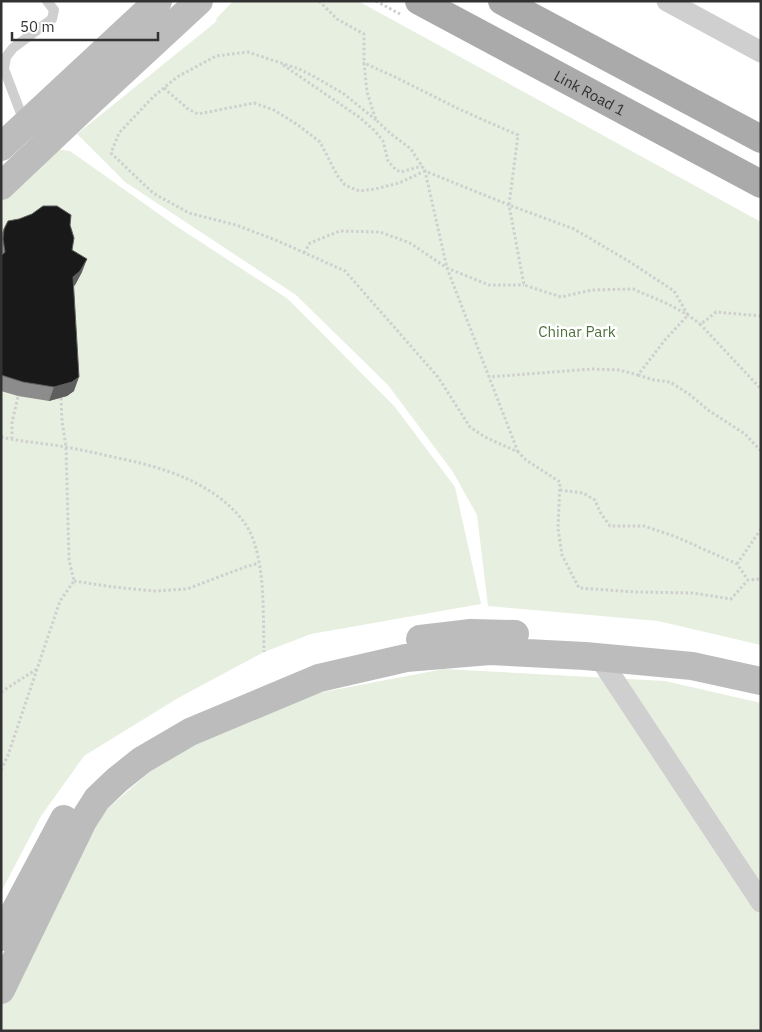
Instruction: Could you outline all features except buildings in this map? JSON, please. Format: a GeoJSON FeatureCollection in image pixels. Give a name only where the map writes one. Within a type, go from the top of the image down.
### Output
{"type":"FeatureCollection","features":[{"type":"Feature","properties":{"kind":"main road","name":"Link Road 1"},"geometry":{"type":"LineString","coordinates":[[419,1],[761,184]]}},
{"type":"Feature","properties":{"kind":"main road"},"geometry":{"type":"LineString","coordinates":[[502,1],[761,139]]}},
{"type":"Feature","properties":{"kind":"street"},"geometry":{"type":"LineString","coordinates":[[1,147],[158,1]]}},
{"type":"Feature","properties":{"kind":"street"},"geometry":{"type":"LineString","coordinates":[[1,186],[199,1]]}},
{"type":"Feature","properties":{"kind":"street"},"geometry":{"type":"LineString","coordinates":[[667,1],[761,52]]}},
{"type":"Feature","properties":{"kind":"street"},"geometry":{"type":"LineString","coordinates":[[1,937],[64,818],[81,794],[106,767],[166,726],[201,708],[313,662],[392,642],[471,633],[525,634],[586,639],[710,654],[761,665]]}},
{"type":"Feature","properties":{"kind":"street"},"geometry":{"type":"LineString","coordinates":[[1,990],[83,820],[98,799],[117,780],[142,760],[190,732],[319,678],[406,658],[490,652],[599,657],[692,666],[761,681]]}},
{"type":"Feature","properties":{"kind":"street"},"geometry":{"type":"LineString","coordinates":[[599,657],[761,902]]}},
{"type":"Feature","properties":{"kind":"lane"},"geometry":{"type":"LineString","coordinates":[[25,125],[4,68],[6,57],[13,48],[52,19],[54,10],[47,1]]}},
{"type":"Feature","properties":{"kind":"path"},"geometry":{"type":"LineString","coordinates":[[319,1],[337,19],[364,34],[367,92],[376,120]]}},
{"type":"Feature","properties":{"kind":"path"},"geometry":{"type":"LineString","coordinates":[[518,452],[447,268],[425,171],[411,149],[344,94],[300,69],[248,52],[216,56],[177,77],[153,97],[119,133],[111,153],[153,194],[189,213],[236,225],[278,241],[345,271],[438,377],[470,427],[485,437],[518,452],[526,460],[560,482],[558,528],[562,555],[579,588],[693,593],[731,599],[748,580],[761,580]]}},
{"type":"Feature","properties":{"kind":"path"},"geometry":{"type":"LineString","coordinates":[[278,61],[370,126],[383,141],[388,160],[396,170],[401,172],[422,166]]}},
{"type":"Feature","properties":{"kind":"path"},"geometry":{"type":"LineString","coordinates":[[364,63],[518,135],[509,205],[524,285]]}},
{"type":"Feature","properties":{"kind":"path"},"geometry":{"type":"LineString","coordinates":[[164,88],[188,109],[198,114],[254,103],[274,110],[320,142],[341,180],[345,185],[359,191],[375,190],[399,183],[425,171],[574,229],[674,291],[688,315]]}},
{"type":"Feature","properties":{"kind":"path"},"geometry":{"type":"LineString","coordinates":[[304,253],[310,243],[340,231],[380,232],[410,243],[447,268],[489,285],[524,285],[561,297],[592,290],[632,289],[668,304],[700,324],[761,390]]}},
{"type":"Feature","properties":{"kind":"path"},"geometry":{"type":"LineString","coordinates":[[700,324],[716,312],[761,316]]}},
{"type":"Feature","properties":{"kind":"path"},"geometry":{"type":"LineString","coordinates":[[638,375],[665,340],[688,315]]}},
{"type":"Feature","properties":{"kind":"path"},"geometry":{"type":"LineString","coordinates":[[489,377],[592,369],[619,370],[654,380],[670,382],[744,434],[761,451]]}},
{"type":"Feature","properties":{"kind":"path"},"geometry":{"type":"LineString","coordinates":[[12,439],[12,423],[18,396]]}},
{"type":"Feature","properties":{"kind":"path"},"geometry":{"type":"LineString","coordinates":[[1,770],[8,755],[60,601],[74,581],[69,560],[66,447],[61,397]]}},
{"type":"Feature","properties":{"kind":"path"},"geometry":{"type":"LineString","coordinates":[[1,437],[66,447],[170,471],[196,482],[231,506],[246,524],[254,542],[259,563],[263,596],[264,652]]}},
{"type":"Feature","properties":{"kind":"path"},"geometry":{"type":"LineString","coordinates":[[560,490],[583,492],[596,500],[600,512],[610,526],[644,526],[674,536],[738,564],[748,580]]}},
{"type":"Feature","properties":{"kind":"path"},"geometry":{"type":"LineString","coordinates":[[738,564],[761,529]]}},
{"type":"Feature","properties":{"kind":"path"},"geometry":{"type":"LineString","coordinates":[[74,581],[155,591],[187,589],[259,563]]}},
{"type":"Feature","properties":{"kind":"path"},"geometry":{"type":"LineString","coordinates":[[1,692],[38,668]]}},
{"type":"Feature","properties":{"kind":"green space","name":"Chinar Park"},"geometry":{"type":"Polygon","coordinates":[[[233,1],[358,1],[761,222],[761,645],[658,621],[488,606],[477,515],[453,472],[388,385],[296,295],[125,182],[77,134],[217,21],[216,19],[233,1]]]}},
{"type":"Feature","properties":{"kind":"green space"},"geometry":{"type":"Polygon","coordinates":[[[55,149],[70,151],[173,224],[288,299],[395,407],[455,487],[481,604],[311,634],[264,652],[178,698],[84,756],[41,816],[1,892],[1,202],[55,149]]]}},
{"type":"Feature","properties":{"kind":"green space"},"geometry":{"type":"Polygon","coordinates":[[[444,669],[665,681],[761,703],[761,1031],[1,1031],[1,998],[57,888],[107,809],[167,757],[318,693],[444,669]]]}}]}
